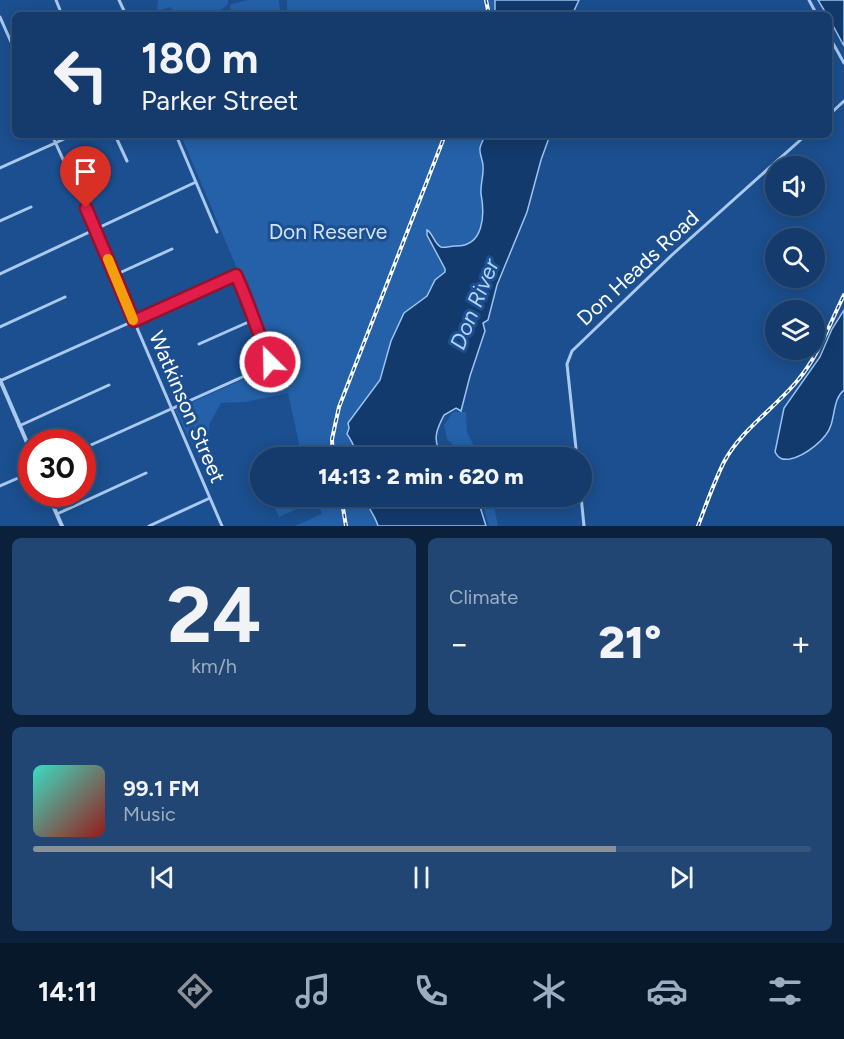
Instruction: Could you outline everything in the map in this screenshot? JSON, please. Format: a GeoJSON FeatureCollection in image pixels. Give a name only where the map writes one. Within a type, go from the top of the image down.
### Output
{"type":"FeatureCollection","features":[{"type":"Feature","properties":{"kind":"street"},"geometry":{"type":"LineString","coordinates":[[0,18],[12,44]]}},
{"type":"Feature","properties":{"kind":"street"},"geometry":{"type":"LineString","coordinates":[[832,42],[844,63]]}},
{"type":"Feature","properties":{"kind":"street"},"geometry":{"type":"LineString","coordinates":[[832,112],[844,101]]}},
{"type":"Feature","properties":{"kind":"street","name":"Watkinson Street"},"geometry":{"type":"LineString","coordinates":[[54,138],[115,275],[222,526]]}},
{"type":"Feature","properties":{"kind":"street"},"geometry":{"type":"LineString","coordinates":[[0,168],[67,138]]}},
{"type":"Feature","properties":{"kind":"street"},"geometry":{"type":"LineString","coordinates":[[116,138],[127,161]]}},
{"type":"Feature","properties":{"kind":"street"},"geometry":{"type":"LineString","coordinates":[[177,138],[217,232]]}},
{"type":"Feature","properties":{"kind":"street","name":"Don Heads Road"},"geometry":{"type":"LineString","coordinates":[[576,447],[567,364],[572,351],[673,254],[803,138]]}},
{"type":"Feature","properties":{"kind":"street"},"geometry":{"type":"LineString","coordinates":[[0,272],[196,182]]}},
{"type":"Feature","properties":{"kind":"street"},"geometry":{"type":"LineString","coordinates":[[0,221],[31,207]]}},
{"type":"Feature","properties":{"kind":"street"},"geometry":{"type":"LineString","coordinates":[[115,275],[172,249]]}},
{"type":"Feature","properties":{"kind":"street"},"geometry":{"type":"LineString","coordinates":[[20,429],[0,381],[236,275],[270,362],[269,365],[96,443]]}},
{"type":"Feature","properties":{"kind":"street"},"geometry":{"type":"LineString","coordinates":[[0,327],[65,297]]}},
{"type":"Feature","properties":{"kind":"street"},"geometry":{"type":"LineString","coordinates":[[199,344],[253,320]]}},
{"type":"Feature","properties":{"kind":"street"},"geometry":{"type":"LineString","coordinates":[[19,426],[109,385]]}},
{"type":"Feature","properties":{"kind":"street"},"geometry":{"type":"LineString","coordinates":[[57,514],[146,473]]}},
{"type":"Feature","properties":{"kind":"street"},"geometry":{"type":"LineString","coordinates":[[0,486],[18,478]]}},
{"type":"Feature","properties":{"kind":"street"},"geometry":{"type":"LineString","coordinates":[[149,526],[210,498]]}},
{"type":"Feature","properties":{"kind":"street"},"geometry":{"type":"LineString","coordinates":[[54,507],[62,526]]}},
{"type":"Feature","properties":{"kind":"street"},"geometry":{"type":"LineString","coordinates":[[582,507],[584,526]]}},
{"type":"Feature","properties":{"kind":"green space"},"geometry":{"type":"Polygon","coordinates":[[[158,0],[228,0],[228,4],[219,12],[172,12],[171,7],[157,11],[158,0]]]}},
{"type":"Feature","properties":{"kind":"green space"},"geometry":{"type":"Polygon","coordinates":[[[247,0],[279,0],[280,10],[279,12],[231,12],[230,5],[247,0]]]}},
{"type":"Feature","properties":{"kind":"green space"},"geometry":{"type":"Polygon","coordinates":[[[287,0],[495,0],[495,12],[287,12],[287,0]]]}},
{"type":"Feature","properties":{"kind":"green space","name":"Don Reserve"},"geometry":{"type":"Polygon","coordinates":[[[182,138],[484,138],[479,150],[483,165],[481,191],[484,205],[483,222],[479,235],[471,242],[461,246],[445,247],[436,243],[431,232],[438,259],[445,272],[435,280],[427,296],[404,313],[391,341],[380,380],[348,423],[353,447],[300,447],[288,393],[246,402],[221,403],[209,425],[210,453],[205,467],[175,410],[277,364],[182,138]]]}},
{"type":"Feature","properties":{"kind":"green space"},"geometry":{"type":"Polygon","coordinates":[[[453,412],[466,412],[467,432],[474,447],[455,447],[447,439],[444,425],[453,412]]]}},
{"type":"Feature","properties":{"kind":"green space"},"geometry":{"type":"Polygon","coordinates":[[[274,507],[299,507],[299,508],[279,517],[274,507]]]}},
{"type":"Feature","properties":{"kind":"green space"},"geometry":{"type":"Polygon","coordinates":[[[320,507],[370,507],[378,526],[294,526],[322,514],[320,507]]]}},
{"type":"Feature","properties":{"kind":"green space"},"geometry":{"type":"Polygon","coordinates":[[[484,507],[494,507],[498,526],[489,526],[484,507]]]}},
{"type":"Feature","properties":{"kind":"water"},"geometry":{"type":"Polygon","coordinates":[[[495,0],[579,0],[573,12],[495,12],[495,0]]]}},
{"type":"Feature","properties":{"kind":"water"},"geometry":{"type":"Polygon","coordinates":[[[818,0],[844,0],[844,46],[832,24],[832,12],[825,12],[818,0]]]}},
{"type":"Feature","properties":{"kind":"water","name":"Don River"},"geometry":{"type":"Polygon","coordinates":[[[484,138],[549,138],[527,212],[497,285],[488,320],[483,323],[485,331],[461,411],[456,408],[444,415],[437,431],[438,447],[354,447],[347,434],[348,423],[380,380],[391,341],[404,313],[427,296],[435,280],[445,272],[427,235],[427,230],[441,247],[465,245],[477,236],[483,211],[481,191],[483,164],[480,150],[484,138]]]}},
{"type":"Feature","properties":{"kind":"water"},"geometry":{"type":"Polygon","coordinates":[[[844,310],[844,390],[837,401],[831,425],[825,436],[809,451],[790,459],[781,458],[775,452],[784,408],[818,360],[825,360],[825,345],[844,310]]]}},
{"type":"Feature","properties":{"kind":"water"},"geometry":{"type":"Polygon","coordinates":[[[369,507],[480,507],[486,526],[378,526],[369,507]]]}},
{"type":"Feature","properties":{"kind":"railway"},"geometry":{"type":"LineString","coordinates":[[486,0],[488,12]]}},
{"type":"Feature","properties":{"kind":"railway"},"geometry":{"type":"LineString","coordinates":[[332,447],[339,407],[444,138]]}},
{"type":"Feature","properties":{"kind":"railway"},"geometry":{"type":"LineString","coordinates":[[698,526],[717,477],[731,450],[798,380],[818,350],[844,295]]}},
{"type":"Feature","properties":{"kind":"railway"},"geometry":{"type":"LineString","coordinates":[[343,507],[346,526]]}},
{"type":"Feature","properties":{"kind":"slow traffic"},"geometry":{"type":"LineString","coordinates":[[108,259],[133,320]]}},
{"type":"Feature","properties":{"kind":"route"},"geometry":{"type":"LineString","coordinates":[[86,208],[134,321],[236,275],[270,362]]}}]}
